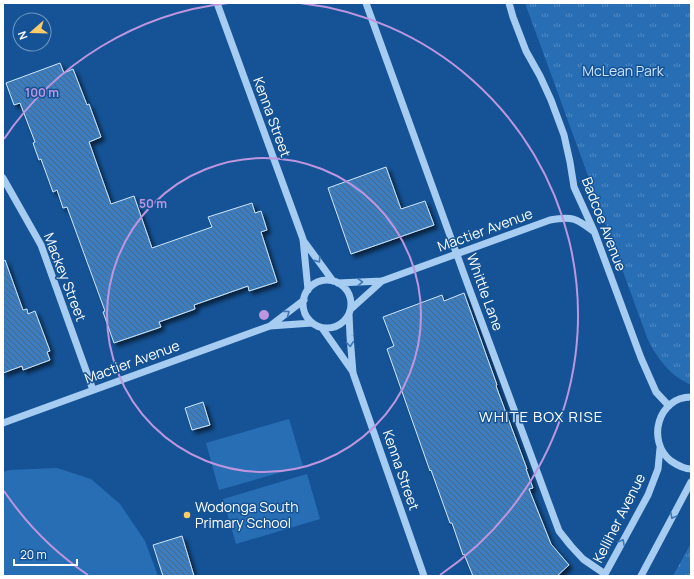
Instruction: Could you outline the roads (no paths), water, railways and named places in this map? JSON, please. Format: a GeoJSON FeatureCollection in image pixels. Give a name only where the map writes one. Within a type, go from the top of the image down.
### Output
{"type":"FeatureCollection","features":[{"type":"Feature","properties":{"kind":"street","name":"Kenna Street"},"geometry":{"type":"LineString","coordinates":[[217,3],[303,239],[308,290]]}},
{"type":"Feature","properties":{"kind":"street","name":"Whittle Lane"},"geometry":{"type":"LineString","coordinates":[[366,3],[559,531],[583,559],[604,575]]}},
{"type":"Feature","properties":{"kind":"street","name":"Badcoe Avenue"},"geometry":{"type":"LineString","coordinates":[[509,3],[526,51],[551,100],[564,135],[574,187],[594,232],[641,358],[656,392],[669,406]]}},
{"type":"Feature","properties":{"kind":"street","name":"Mackey Street"},"geometry":{"type":"LineString","coordinates":[[3,178],[41,245],[93,390]]}},
{"type":"Feature","properties":{"kind":"street","name":"Mactier Avenue"},"geometry":{"type":"LineString","coordinates":[[336,282],[382,281],[550,220],[565,217],[579,220],[594,232]]}},
{"type":"Feature","properties":{"kind":"street","name":"Kenna Street"},"geometry":{"type":"LineString","coordinates":[[303,239],[336,282]]}},
{"type":"Feature","properties":{"kind":"street"},"geometry":{"type":"LineString","coordinates":[[324,281],[336,282],[344,288],[349,294],[351,301],[350,312],[344,321],[338,326],[330,328],[322,328],[312,323],[307,317],[304,309],[304,300],[308,290],[315,284],[324,281]]}},
{"type":"Feature","properties":{"kind":"street","name":"Mactier Avenue"},"geometry":{"type":"LineString","coordinates":[[350,312],[382,281]]}},
{"type":"Feature","properties":{"kind":"street","name":"Mactier Avenue"},"geometry":{"type":"LineString","coordinates":[[270,326],[304,300]]}},
{"type":"Feature","properties":{"kind":"street","name":"Kenna Street"},"geometry":{"type":"LineString","coordinates":[[350,312],[353,373],[424,576]]}},
{"type":"Feature","properties":{"kind":"street","name":"Mactier Avenue"},"geometry":{"type":"LineString","coordinates":[[3,423],[270,326],[312,323]]}},
{"type":"Feature","properties":{"kind":"street","name":"Kenna Street"},"geometry":{"type":"LineString","coordinates":[[322,328],[353,373]]}},
{"type":"Feature","properties":{"kind":"street"},"geometry":{"type":"LineString","coordinates":[[669,406],[678,399],[691,397]]}},
{"type":"Feature","properties":{"kind":"street","name":"Kelliher Avenue"},"geometry":{"type":"LineString","coordinates":[[604,575],[648,495],[658,470],[660,448],[657,437],[658,426],[662,415],[669,406]]}},
{"type":"Feature","properties":{"kind":"street"},"geometry":{"type":"LineString","coordinates":[[660,448],[667,458],[676,465],[691,468]]}},
{"type":"Feature","properties":{"kind":"street"},"geometry":{"type":"LineString","coordinates":[[641,576],[691,482]]}},
{"type":"Feature","properties":{"kind":"place","name":"Wodonga South Primary School"},"geometry":{"type":"Point","coordinates":[187,515]}},
{"type":"Feature","properties":{"kind":"district","name":"WHITE BOX RISE"},"geometry":{"type":"Point","coordinates":[541,417]}},
{"type":"Feature","properties":{"kind":"park label","name":"McLean Park"},"geometry":{"type":"Point","coordinates":[623,71]}}]}
